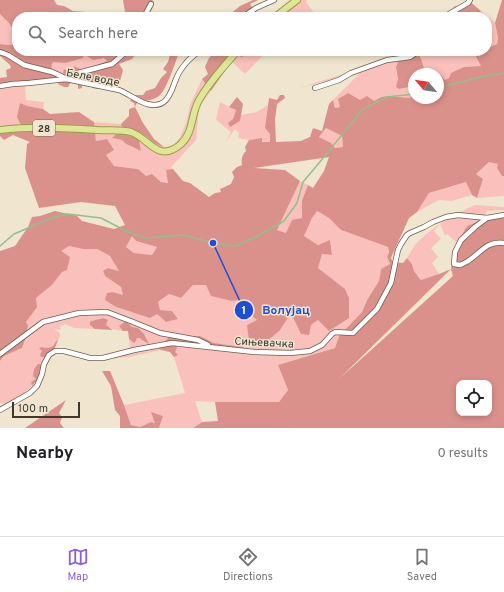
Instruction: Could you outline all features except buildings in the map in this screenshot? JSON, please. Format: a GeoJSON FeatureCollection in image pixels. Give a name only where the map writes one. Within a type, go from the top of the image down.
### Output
{"type":"FeatureCollection","features":[{"type":"Feature","properties":{"kind":"main road"},"geometry":{"type":"LineString","coordinates":[[281,12],[297,0]]}},
{"type":"Feature","properties":{"kind":"main road","name":"28"},"geometry":{"type":"LineString","coordinates":[[0,130],[47,128],[124,131],[137,135],[157,150],[172,150],[181,144],[188,136],[198,102],[232,56]]}},
{"type":"Feature","properties":{"kind":"street"},"geometry":{"type":"LineString","coordinates":[[250,12],[274,0]]}},
{"type":"Feature","properties":{"kind":"street"},"geometry":{"type":"LineString","coordinates":[[452,12],[468,3],[470,0]]}},
{"type":"Feature","properties":{"kind":"street"},"geometry":{"type":"LineString","coordinates":[[147,12],[151,4]]}},
{"type":"Feature","properties":{"kind":"street"},"geometry":{"type":"LineString","coordinates":[[0,52],[24,65],[52,72],[66,80],[68,76],[112,64],[121,56]]}},
{"type":"Feature","properties":{"kind":"street","name":"Беле воде"},"geometry":{"type":"LineString","coordinates":[[0,86],[66,80],[119,90],[146,104],[153,105],[159,104],[169,97],[180,70],[194,56]]}},
{"type":"Feature","properties":{"kind":"street"},"geometry":{"type":"LineString","coordinates":[[315,88],[339,80],[351,73],[387,60],[411,56]]}},
{"type":"Feature","properties":{"kind":"street","name":"Сињевачка"},"geometry":{"type":"LineString","coordinates":[[0,410],[30,393],[37,386],[44,364],[49,355],[55,351],[64,351],[90,358],[103,358],[134,350],[172,343],[254,352],[290,353],[310,351],[322,345],[335,332],[353,333],[377,309],[391,283],[398,250],[407,235],[433,222],[458,215],[487,218]]}},
{"type":"Feature","properties":{"kind":"street"},"geometry":{"type":"LineString","coordinates":[[504,215],[487,218],[461,240],[455,252],[454,264],[460,265],[469,260],[486,246],[496,242],[504,243]]}},
{"type":"Feature","properties":{"kind":"street"},"geometry":{"type":"LineString","coordinates":[[0,354],[42,322],[79,313],[107,312],[160,333],[198,340],[213,347]]}},
{"type":"Feature","properties":{"kind":"shaded area"},"geometry":{"type":"Polygon","coordinates":[[[0,0],[54,0],[57,5],[64,6],[73,11],[86,12],[12,12],[12,28],[0,14],[0,0]]]}},
{"type":"Feature","properties":{"kind":"shaded area"},"geometry":{"type":"Polygon","coordinates":[[[123,0],[152,0],[154,2],[150,12],[125,12],[123,0]]]}},
{"type":"Feature","properties":{"kind":"shaded area"},"geometry":{"type":"Polygon","coordinates":[[[253,0],[258,0],[250,4],[256,12],[233,12],[240,6],[253,0]]]}},
{"type":"Feature","properties":{"kind":"shaded area"},"geometry":{"type":"Polygon","coordinates":[[[290,0],[307,0],[306,2],[313,12],[275,12],[290,0]]]}},
{"type":"Feature","properties":{"kind":"shaded area"},"geometry":{"type":"Polygon","coordinates":[[[468,0],[481,11],[449,12],[455,6],[460,6],[468,0]]]}},
{"type":"Feature","properties":{"kind":"shaded area"},"geometry":{"type":"Polygon","coordinates":[[[502,0],[504,0],[504,176],[502,176],[497,168],[498,164],[489,162],[476,174],[483,179],[477,198],[472,195],[466,182],[429,193],[417,212],[409,218],[391,258],[393,262],[403,263],[407,258],[421,280],[439,274],[451,269],[457,243],[467,226],[482,220],[504,217],[504,428],[193,428],[202,422],[218,421],[215,402],[279,402],[288,390],[278,365],[335,348],[339,336],[362,312],[367,300],[379,281],[381,269],[390,264],[387,257],[389,252],[388,247],[341,230],[329,218],[317,211],[312,218],[304,236],[318,245],[330,240],[332,255],[322,254],[318,268],[345,289],[349,298],[349,318],[329,331],[318,320],[311,325],[309,335],[301,334],[291,313],[280,330],[260,345],[249,341],[247,325],[257,320],[252,316],[241,313],[246,307],[238,300],[232,301],[211,296],[206,285],[193,285],[181,298],[169,294],[158,302],[160,310],[172,311],[178,319],[166,322],[157,314],[150,318],[116,307],[105,300],[107,293],[113,292],[123,295],[121,287],[105,276],[103,271],[108,268],[119,271],[110,256],[97,249],[83,249],[69,246],[61,251],[70,257],[67,270],[62,272],[52,285],[36,298],[37,307],[26,322],[28,326],[22,348],[4,356],[0,361],[0,251],[15,246],[28,227],[32,217],[55,211],[77,216],[82,221],[114,229],[125,225],[115,206],[81,202],[39,208],[25,168],[27,144],[30,142],[13,135],[4,140],[0,136],[0,127],[21,125],[17,117],[20,103],[43,109],[50,114],[79,112],[94,122],[96,141],[107,139],[114,150],[106,155],[114,166],[138,169],[146,176],[152,174],[161,182],[168,183],[166,170],[173,169],[183,181],[190,183],[209,197],[215,193],[221,192],[220,189],[231,184],[234,177],[232,172],[237,167],[242,165],[242,157],[246,151],[245,147],[249,140],[262,138],[262,142],[270,142],[270,134],[265,128],[269,98],[277,100],[280,95],[284,95],[285,98],[277,104],[275,120],[276,142],[301,141],[310,137],[313,128],[322,131],[329,104],[333,100],[335,108],[340,107],[338,99],[348,93],[360,100],[367,96],[374,101],[381,97],[388,96],[408,98],[408,104],[444,104],[444,79],[445,80],[449,78],[451,73],[464,67],[481,66],[476,56],[492,56],[492,46],[497,44],[498,38],[495,23],[502,0]],[[326,128],[319,137],[331,143],[335,148],[343,147],[342,136],[326,128]],[[329,157],[254,168],[285,170],[300,181],[277,230],[286,233],[292,220],[302,218],[302,200],[308,185],[313,188],[324,171],[329,157]],[[132,236],[126,247],[134,253],[152,255],[157,247],[136,241],[132,236]],[[451,269],[339,379],[453,276],[451,269]]]}},
{"type":"Feature","properties":{"kind":"shaded area"},"geometry":{"type":"Polygon","coordinates":[[[0,14],[12,28],[12,44],[0,44],[0,14]]]}},
{"type":"Feature","properties":{"kind":"shaded area"},"geometry":{"type":"Polygon","coordinates":[[[492,20],[495,23],[498,39],[497,44],[492,46],[492,20]]]}},
{"type":"Feature","properties":{"kind":"shaded area"},"geometry":{"type":"Polygon","coordinates":[[[0,44],[12,44],[12,56],[84,56],[83,58],[66,63],[53,62],[52,68],[58,77],[0,87],[0,78],[7,77],[6,70],[11,68],[10,65],[0,56],[0,44]]]}},
{"type":"Feature","properties":{"kind":"shaded area"},"geometry":{"type":"Polygon","coordinates":[[[84,56],[94,56],[104,58],[107,61],[83,70],[74,67],[75,72],[62,78],[52,70],[51,65],[53,61],[66,63],[83,58],[84,56]]]}},
{"type":"Feature","properties":{"kind":"shaded area"},"geometry":{"type":"Polygon","coordinates":[[[87,56],[134,56],[132,59],[119,64],[123,70],[119,88],[100,87],[97,89],[91,86],[82,85],[82,88],[78,89],[78,84],[71,82],[68,87],[58,84],[62,78],[64,69],[70,73],[75,72],[74,66],[83,70],[107,61],[104,58],[93,60],[87,56]]]}},
{"type":"Feature","properties":{"kind":"shaded area"},"geometry":{"type":"Polygon","coordinates":[[[170,56],[178,56],[162,93],[154,98],[137,103],[135,107],[134,103],[130,101],[134,95],[143,95],[146,91],[155,88],[167,72],[163,69],[168,62],[170,56]]]}},
{"type":"Feature","properties":{"kind":"shaded area"},"geometry":{"type":"Polygon","coordinates":[[[211,56],[235,56],[211,91],[202,79],[208,74],[205,67],[211,56]]]}},
{"type":"Feature","properties":{"kind":"shaded area"},"geometry":{"type":"Polygon","coordinates":[[[235,56],[262,56],[245,74],[232,62],[235,56]]]}},
{"type":"Feature","properties":{"kind":"shaded area"},"geometry":{"type":"Polygon","coordinates":[[[398,56],[420,56],[396,67],[399,89],[408,87],[408,98],[388,96],[381,97],[374,101],[360,100],[335,108],[333,100],[360,73],[299,88],[398,56]]]}},
{"type":"Feature","properties":{"kind":"shaded area"},"geometry":{"type":"Polygon","coordinates":[[[413,56],[420,56],[424,68],[408,68],[408,87],[399,89],[396,87],[398,79],[396,67],[399,60],[413,56]]]}},
{"type":"Feature","properties":{"kind":"shaded area"},"geometry":{"type":"Polygon","coordinates":[[[420,56],[476,56],[482,66],[464,67],[448,83],[444,78],[444,68],[424,68],[420,56]]]}},
{"type":"Feature","properties":{"kind":"shaded area"},"geometry":{"type":"Polygon","coordinates":[[[202,79],[211,91],[199,107],[196,140],[171,167],[173,169],[166,170],[168,183],[161,182],[152,175],[146,176],[138,169],[114,166],[106,155],[114,149],[96,141],[94,122],[121,124],[124,134],[116,134],[112,138],[122,140],[133,148],[141,150],[139,139],[144,135],[156,145],[164,147],[174,145],[180,137],[186,123],[190,105],[202,79]]]}},
{"type":"Feature","properties":{"kind":"shaded area"},"geometry":{"type":"Polygon","coordinates":[[[25,83],[26,100],[44,102],[43,109],[27,106],[21,125],[0,127],[0,87],[25,83]]]}},
{"type":"Feature","properties":{"kind":"shaded area"},"geometry":{"type":"Polygon","coordinates":[[[237,97],[243,104],[240,121],[230,127],[228,123],[233,119],[236,110],[229,107],[237,97]]]}},
{"type":"Feature","properties":{"kind":"shaded area"},"geometry":{"type":"Polygon","coordinates":[[[220,102],[236,110],[233,119],[240,121],[241,115],[257,112],[268,105],[265,128],[270,134],[270,142],[262,143],[261,139],[249,140],[238,138],[239,133],[235,129],[225,143],[231,132],[216,120],[220,102]]]}},
{"type":"Feature","properties":{"kind":"shaded area"},"geometry":{"type":"Polygon","coordinates":[[[135,107],[143,123],[154,139],[164,147],[155,143],[139,132],[122,128],[121,124],[129,116],[129,109],[135,107]]]}},
{"type":"Feature","properties":{"kind":"shaded area"},"geometry":{"type":"Polygon","coordinates":[[[326,128],[342,136],[343,147],[335,148],[331,143],[319,137],[326,128]]]}},
{"type":"Feature","properties":{"kind":"shaded area"},"geometry":{"type":"Polygon","coordinates":[[[116,134],[128,135],[139,139],[141,151],[126,144],[122,140],[112,138],[116,134]]]}},
{"type":"Feature","properties":{"kind":"shaded area"},"geometry":{"type":"Polygon","coordinates":[[[489,162],[498,164],[502,176],[504,176],[504,196],[477,198],[483,179],[476,174],[489,162]]]}},
{"type":"Feature","properties":{"kind":"shaded area"},"geometry":{"type":"Polygon","coordinates":[[[300,181],[308,185],[302,200],[302,218],[286,233],[277,230],[300,181]]]}},
{"type":"Feature","properties":{"kind":"shaded area"},"geometry":{"type":"Polygon","coordinates":[[[466,182],[472,195],[451,201],[439,200],[417,212],[429,193],[466,182]]]}},
{"type":"Feature","properties":{"kind":"shaded area"},"geometry":{"type":"Polygon","coordinates":[[[475,205],[504,207],[504,210],[487,211],[482,220],[457,243],[447,234],[445,236],[440,224],[475,205]]]}},
{"type":"Feature","properties":{"kind":"shaded area"},"geometry":{"type":"Polygon","coordinates":[[[316,211],[329,218],[341,230],[388,247],[389,252],[387,257],[390,264],[381,269],[379,281],[367,300],[362,312],[339,336],[335,348],[278,365],[288,390],[279,402],[195,401],[202,422],[193,428],[159,428],[163,416],[152,413],[156,423],[151,422],[140,428],[131,425],[124,405],[185,393],[174,357],[177,355],[175,352],[176,344],[243,347],[214,343],[200,336],[170,336],[163,343],[155,345],[161,350],[129,357],[114,358],[130,353],[129,339],[134,343],[137,338],[140,338],[144,334],[120,326],[123,331],[116,330],[100,320],[94,320],[90,325],[95,329],[74,328],[65,324],[60,327],[61,330],[54,329],[60,333],[60,336],[53,346],[48,348],[41,347],[39,349],[45,357],[36,379],[31,382],[32,386],[13,405],[0,403],[0,361],[4,356],[22,348],[25,322],[37,307],[36,298],[52,285],[62,272],[60,251],[69,246],[83,249],[97,249],[110,256],[120,271],[108,268],[103,271],[105,276],[121,287],[123,295],[113,292],[107,293],[116,307],[131,312],[157,314],[166,322],[178,319],[172,311],[160,310],[157,303],[169,294],[181,298],[193,285],[206,285],[238,300],[246,307],[242,313],[252,316],[257,320],[280,330],[291,312],[311,325],[318,320],[329,277],[318,268],[322,254],[332,255],[330,240],[318,245],[304,236],[316,211]]]}},
{"type":"Feature","properties":{"kind":"shaded area"},"geometry":{"type":"Polygon","coordinates":[[[440,224],[434,231],[441,239],[431,248],[438,257],[432,263],[439,274],[422,280],[414,271],[412,264],[407,258],[415,245],[440,224]]]}},
{"type":"Feature","properties":{"kind":"shaded area"},"geometry":{"type":"Polygon","coordinates":[[[132,235],[136,241],[157,247],[152,255],[134,253],[126,247],[132,235]]]}},
{"type":"Feature","properties":{"kind":"shaded area"},"geometry":{"type":"Polygon","coordinates":[[[103,318],[108,320],[106,325],[113,330],[95,329],[90,325],[90,322],[103,318]]]}},
{"type":"Feature","properties":{"kind":"shaded area"},"geometry":{"type":"Polygon","coordinates":[[[126,321],[132,327],[138,328],[144,334],[149,344],[140,338],[137,338],[134,343],[129,339],[128,331],[123,331],[119,326],[126,321]]]}},
{"type":"Feature","properties":{"kind":"shaded area"},"geometry":{"type":"Polygon","coordinates":[[[170,336],[200,336],[214,343],[243,347],[245,350],[176,345],[177,348],[175,352],[178,355],[174,357],[170,352],[161,350],[154,345],[163,343],[170,336]]]}},
{"type":"Feature","properties":{"kind":"shaded area"},"geometry":{"type":"Polygon","coordinates":[[[58,340],[47,364],[32,386],[31,382],[36,379],[33,376],[34,369],[38,364],[42,364],[45,357],[41,357],[40,355],[42,351],[39,349],[41,347],[48,348],[53,346],[58,340]]]}},
{"type":"Feature","properties":{"kind":"shaded area"},"geometry":{"type":"Polygon","coordinates":[[[102,371],[110,371],[131,425],[140,427],[151,422],[155,423],[151,412],[163,416],[159,428],[120,428],[120,416],[115,410],[111,386],[102,371]]]}},
{"type":"Feature","properties":{"kind":"shaded area"},"geometry":{"type":"Polygon","coordinates":[[[66,400],[59,413],[62,417],[60,423],[64,428],[25,428],[66,400]]]}},
{"type":"Feature","properties":{"kind":"waterway"},"geometry":{"type":"LineString","coordinates":[[444,86],[504,73]]}},
{"type":"Feature","properties":{"kind":"waterway"},"geometry":{"type":"LineString","coordinates":[[0,246],[14,234],[54,217],[68,214],[101,218],[128,232],[145,238],[183,235],[213,243],[236,246],[256,237],[284,221],[297,203],[303,182],[363,109],[387,97],[408,95]]}},
{"type":"Feature","properties":{"kind":"place","name":"Волујац"},"geometry":{"type":"Point","coordinates":[213,243]}}]}
